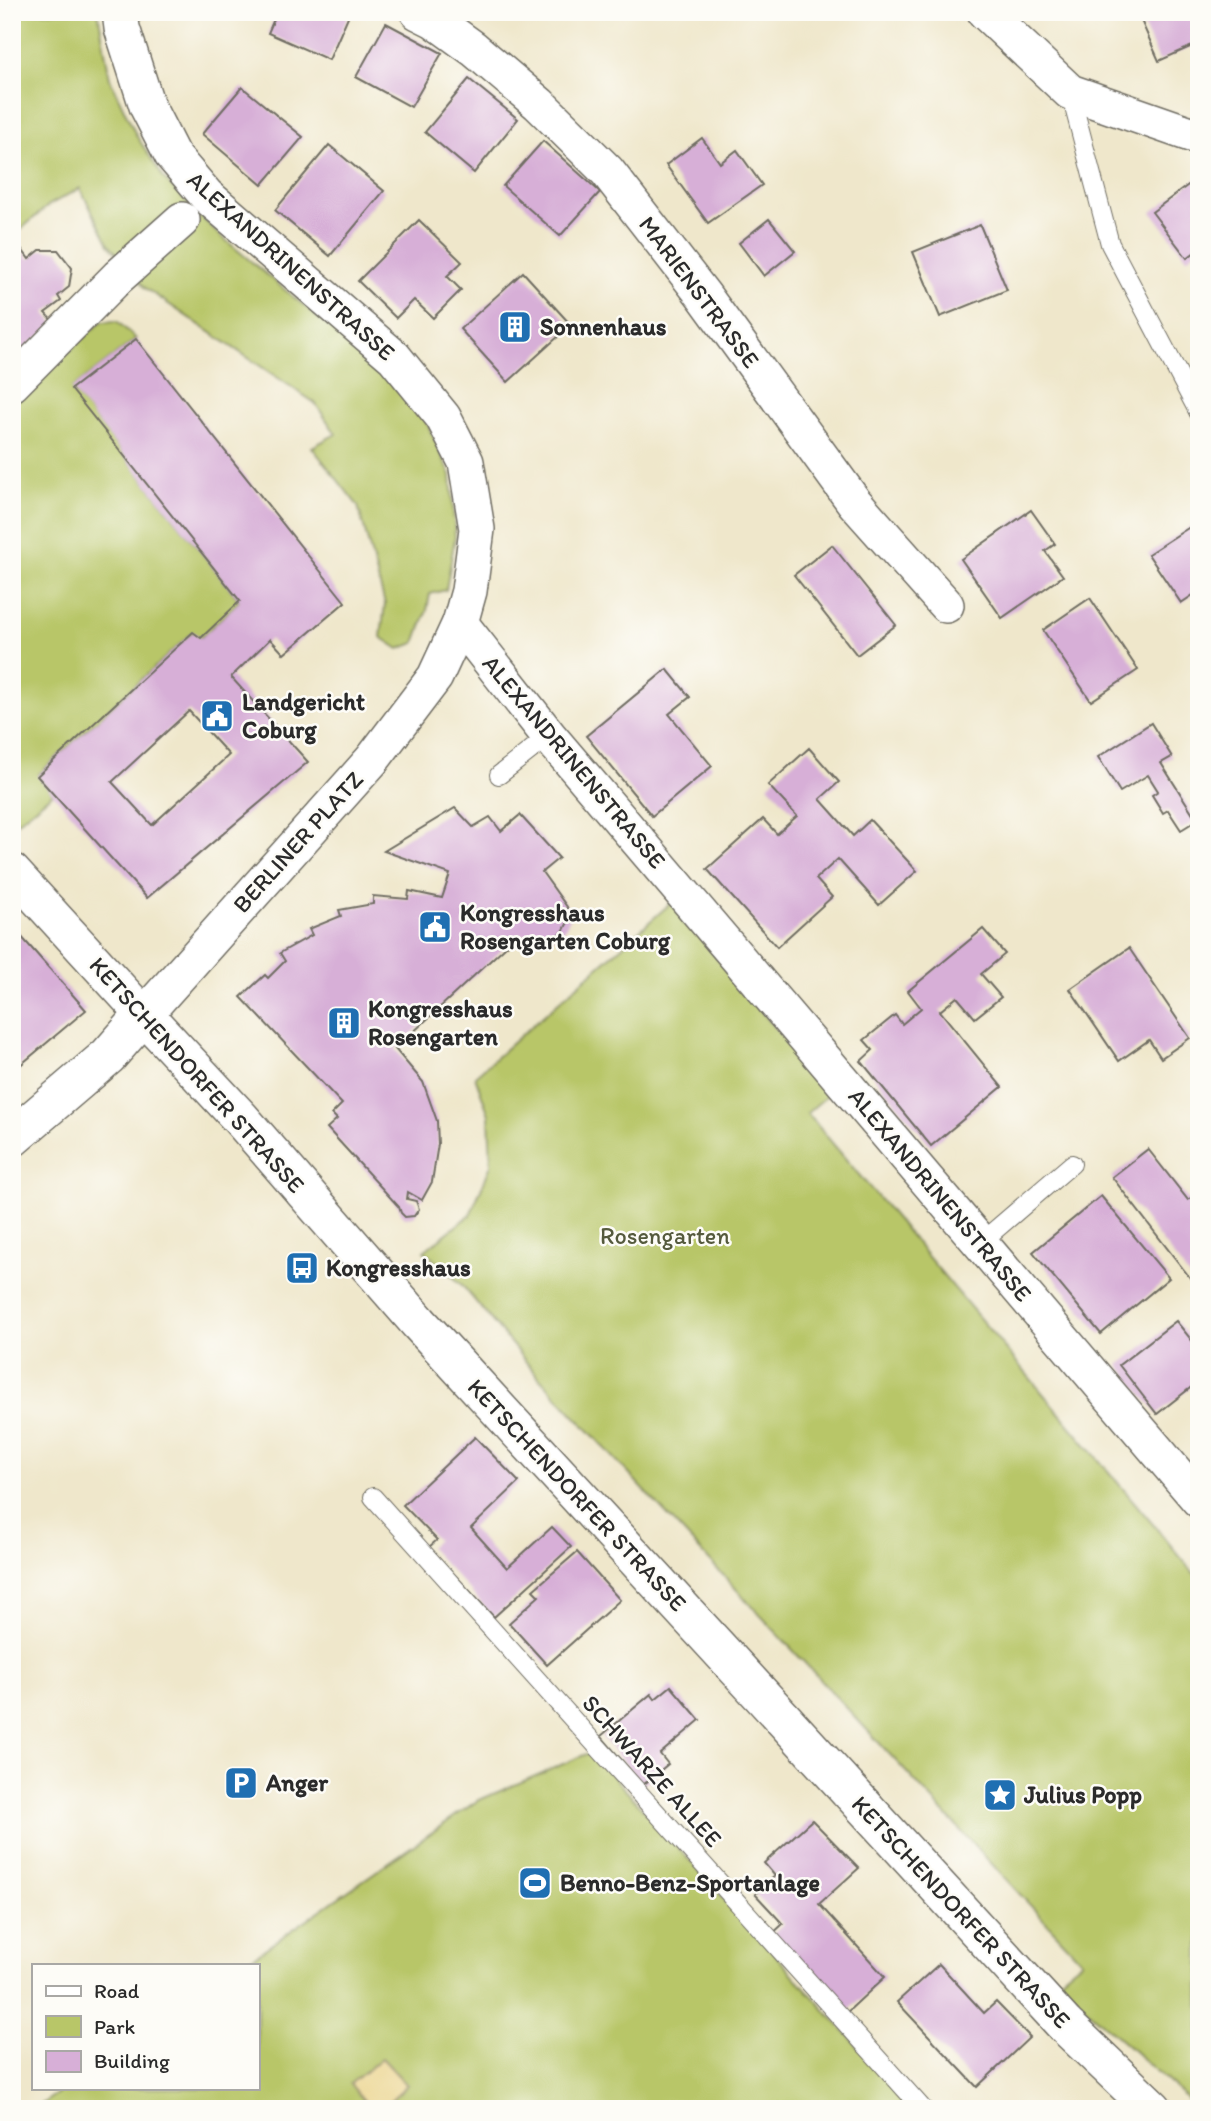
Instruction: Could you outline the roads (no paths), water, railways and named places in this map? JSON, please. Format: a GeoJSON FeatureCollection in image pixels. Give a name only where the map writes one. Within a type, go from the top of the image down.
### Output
{"type":"FeatureCollection","features":[{"type":"Feature","properties":{"kind":"street","name":"ALEXANDRINENSTRASSE"},"geometry":{"type":"LineString","coordinates":[[120,12],[122,28],[147,106],[172,155],[207,196],[394,357],[443,417],[466,462],[477,529],[469,591],[460,623],[549,736],[1199,1500]]}},
{"type":"Feature","properties":{"kind":"street","name":"MARIENSTRASSE"},"geometry":{"type":"LineString","coordinates":[[418,12],[474,48],[539,104],[607,171],[704,296],[854,502],[946,605]]}},
{"type":"Feature","properties":{"kind":"street"},"geometry":{"type":"LineString","coordinates":[[985,12],[1070,92],[1199,136]]}},
{"type":"Feature","properties":{"kind":"street"},"geometry":{"type":"LineString","coordinates":[[12,384],[118,277],[182,220]]}},
{"type":"Feature","properties":{"kind":"street","name":"BERLINER PLATZ"},"geometry":{"type":"LineString","coordinates":[[144,1015],[372,760],[435,677],[460,623]]}},
{"type":"Feature","properties":{"kind":"street","name":"KETSCHENDORFER STRASSE"},"geometry":{"type":"LineString","coordinates":[[12,871],[242,1119],[419,1323],[1056,2016],[1153,2109]]}},
{"type":"Feature","properties":{"kind":"street"},"geometry":{"type":"LineString","coordinates":[[17,1126],[108,1056],[144,1015]]}},
{"type":"Feature","properties":{"kind":"lane"},"geometry":{"type":"LineString","coordinates":[[1070,92],[1110,244],[1199,414]]}},
{"type":"Feature","properties":{"kind":"lane"},"geometry":{"type":"LineString","coordinates":[[499,775],[549,736]]}},
{"type":"Feature","properties":{"kind":"lane"},"geometry":{"type":"LineString","coordinates":[[980,1243],[1072,1164]]}},
{"type":"Feature","properties":{"kind":"lane","name":"SCHWARZE ALLEE"},"geometry":{"type":"LineString","coordinates":[[373,1497],[923,2109]]}},
{"type":"Feature","properties":{"kind":"place","name":"Sonnenhaus"},"geometry":{"type":"Point","coordinates":[515,327]}},
{"type":"Feature","properties":{"kind":"place","name":"Landgericht Coburg"},"geometry":{"type":"Point","coordinates":[217,716]}},
{"type":"Feature","properties":{"kind":"place","name":"Kongresshaus Rosengarten Coburg"},"geometry":{"type":"Point","coordinates":[435,927]}},
{"type":"Feature","properties":{"kind":"place","name":"Kongresshaus Rosengarten"},"geometry":{"type":"Point","coordinates":[344,1023]}},
{"type":"Feature","properties":{"kind":"place","name":"Kongresshaus"},"geometry":{"type":"Point","coordinates":[302,1268]}},
{"type":"Feature","properties":{"kind":"place","name":"Anger"},"geometry":{"type":"Point","coordinates":[241,1783]}},
{"type":"Feature","properties":{"kind":"place","name":"Julius Popp"},"geometry":{"type":"Point","coordinates":[1000,1795]}},
{"type":"Feature","properties":{"kind":"place","name":"Benno-Benz-Sportanlage"},"geometry":{"type":"Point","coordinates":[535,1883]}},
{"type":"Feature","properties":{"kind":"park label","name":"Rosengarten"},"geometry":{"type":"Point","coordinates":[665,1236]}}]}
